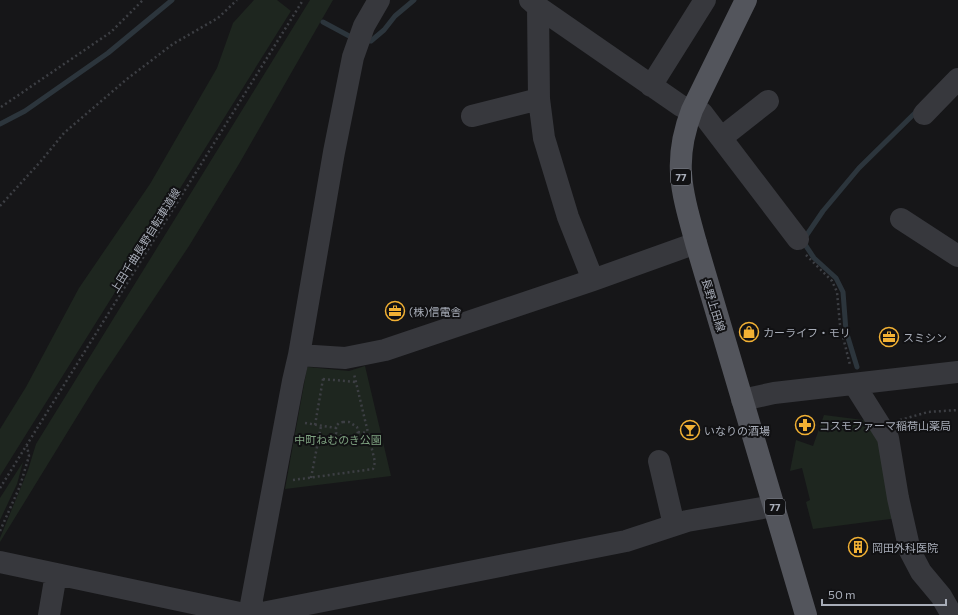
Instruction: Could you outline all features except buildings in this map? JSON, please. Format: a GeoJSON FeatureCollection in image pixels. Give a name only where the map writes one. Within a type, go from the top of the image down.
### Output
{"type":"FeatureCollection","features":[{"type":"Feature","properties":{"kind":"main road","name":"長野上田線"},"geometry":{"type":"LineString","coordinates":[[746,0],[692,110],[682,142],[680,163],[683,197],[806,615]]}},
{"type":"Feature","properties":{"kind":"street"},"geometry":{"type":"LineString","coordinates":[[249,615],[293,381],[308,356],[332,168],[353,57],[364,26],[379,0]]}},
{"type":"Feature","properties":{"kind":"street"},"geometry":{"type":"LineString","coordinates":[[651,86],[705,0]]}},
{"type":"Feature","properties":{"kind":"street"},"geometry":{"type":"LineString","coordinates":[[534,4],[681,106],[702,113],[798,239]]}},
{"type":"Feature","properties":{"kind":"street"},"geometry":{"type":"LineString","coordinates":[[534,4],[539,99],[544,138],[568,217],[593,280]]}},
{"type":"Feature","properties":{"kind":"street"},"geometry":{"type":"LineString","coordinates":[[924,114],[958,79]]}},
{"type":"Feature","properties":{"kind":"street"},"geometry":{"type":"LineString","coordinates":[[472,116],[539,99]]}},
{"type":"Feature","properties":{"kind":"street"},"geometry":{"type":"LineString","coordinates":[[721,138],[768,101]]}},
{"type":"Feature","properties":{"kind":"street"},"geometry":{"type":"LineString","coordinates":[[901,219],[958,256]]}},
{"type":"Feature","properties":{"kind":"street"},"geometry":{"type":"LineString","coordinates":[[308,356],[345,358],[385,350],[593,280],[696,243]]}},
{"type":"Feature","properties":{"kind":"street"},"geometry":{"type":"LineString","coordinates":[[742,400],[774,393],[958,372]]}},
{"type":"Feature","properties":{"kind":"street"},"geometry":{"type":"LineString","coordinates":[[854,384],[888,438],[898,498],[910,551],[921,572],[941,596],[952,615]]}},
{"type":"Feature","properties":{"kind":"street"},"geometry":{"type":"LineString","coordinates":[[659,461],[674,525]]}},
{"type":"Feature","properties":{"kind":"street"},"geometry":{"type":"LineString","coordinates":[[0,562],[249,615],[626,541],[687,521],[774,506]]}},
{"type":"Feature","properties":{"kind":"street"},"geometry":{"type":"LineString","coordinates":[[49,615],[56,574]]}},
{"type":"Feature","properties":{"kind":"path"},"geometry":{"type":"LineString","coordinates":[[1,107],[111,32],[143,0]]}},
{"type":"Feature","properties":{"kind":"path"},"geometry":{"type":"LineString","coordinates":[[0,206],[64,133],[127,79],[173,44],[218,18],[237,0]]}},
{"type":"Feature","properties":{"kind":"path","name":"上田千曲長野自転車道線"},"geometry":{"type":"LineString","coordinates":[[0,488],[303,0]]}},
{"type":"Feature","properties":{"kind":"path"},"geometry":{"type":"LineString","coordinates":[[798,239],[807,258],[832,281],[837,292],[840,325],[853,373],[854,384]]}},
{"type":"Feature","properties":{"kind":"path"},"geometry":{"type":"LineString","coordinates":[[308,356],[323,379],[315,425]]}},
{"type":"Feature","properties":{"kind":"path"},"geometry":{"type":"LineString","coordinates":[[274,482],[373,469],[375,462],[354,371],[356,356]]}},
{"type":"Feature","properties":{"kind":"path"},"geometry":{"type":"LineString","coordinates":[[323,379],[356,382]]}},
{"type":"Feature","properties":{"kind":"path"},"geometry":{"type":"LineString","coordinates":[[880,425],[928,412],[958,410]]}},
{"type":"Feature","properties":{"kind":"path"},"geometry":{"type":"LineString","coordinates":[[286,419],[336,428]]}},
{"type":"Feature","properties":{"kind":"path"},"geometry":{"type":"LineString","coordinates":[[349,422],[357,427],[358,432],[356,436],[347,438],[336,433],[336,428],[339,423],[349,422]]}},
{"type":"Feature","properties":{"kind":"path"},"geometry":{"type":"LineString","coordinates":[[311,478],[321,426]]}},
{"type":"Feature","properties":{"kind":"path"},"geometry":{"type":"LineString","coordinates":[[358,432],[368,433]]}},
{"type":"Feature","properties":{"kind":"path"},"geometry":{"type":"LineString","coordinates":[[0,531],[20,486],[29,456],[27,445]]}},
{"type":"Feature","properties":{"kind":"green space"},"geometry":{"type":"Polygon","coordinates":[[[254,0],[277,0],[291,11],[0,476],[0,429],[26,387],[79,288],[150,184],[217,68],[233,23],[254,0]]]}},
{"type":"Feature","properties":{"kind":"green space"},"geometry":{"type":"Polygon","coordinates":[[[310,0],[333,0],[239,164],[189,246],[97,384],[0,542],[0,538],[28,470],[36,444],[310,0]]]}},
{"type":"Feature","properties":{"kind":"green space","name":"中町ねむのき公園"},"geometry":{"type":"Polygon","coordinates":[[[365,366],[391,476],[285,489],[307,368],[349,371],[365,366]]]}},
{"type":"Feature","properties":{"kind":"green space"},"geometry":{"type":"Polygon","coordinates":[[[824,415],[871,421],[884,440],[898,518],[813,529],[806,502],[810,500],[802,468],[790,471],[796,440],[813,446],[824,415]]]}},
{"type":"Feature","properties":{"kind":"green space"},"geometry":{"type":"Polygon","coordinates":[[[23,462],[17,484],[0,520],[0,498],[23,462]]]}},
{"type":"Feature","properties":{"kind":"waterway"},"geometry":{"type":"LineString","coordinates":[[0,124],[25,111],[108,53],[172,0]]}},
{"type":"Feature","properties":{"kind":"waterway"},"geometry":{"type":"LineString","coordinates":[[366,41],[371,41],[384,30],[395,16],[414,0]]}},
{"type":"Feature","properties":{"kind":"waterway"},"geometry":{"type":"LineString","coordinates":[[323,22],[351,37]]}},
{"type":"Feature","properties":{"kind":"waterway"},"geometry":{"type":"LineString","coordinates":[[857,367],[846,331],[843,292],[836,278],[814,258],[804,243],[806,236],[823,211],[859,168],[918,110]]}},
{"type":"Feature","properties":{"kind":"place","name":"(株)信電舎"},"geometry":{"type":"Point","coordinates":[395,311]}},
{"type":"Feature","properties":{"kind":"place","name":"カーライフ・モリ"},"geometry":{"type":"Point","coordinates":[749,332]}},
{"type":"Feature","properties":{"kind":"place","name":"スミシン"},"geometry":{"type":"Point","coordinates":[889,337]}},
{"type":"Feature","properties":{"kind":"place","name":"コスモファーマ稲荷山薬局"},"geometry":{"type":"Point","coordinates":[805,425]}},
{"type":"Feature","properties":{"kind":"place","name":"いなりの酒場"},"geometry":{"type":"Point","coordinates":[690,430]}},
{"type":"Feature","properties":{"kind":"place","name":"岡田外科医院"},"geometry":{"type":"Point","coordinates":[858,547]}}]}
